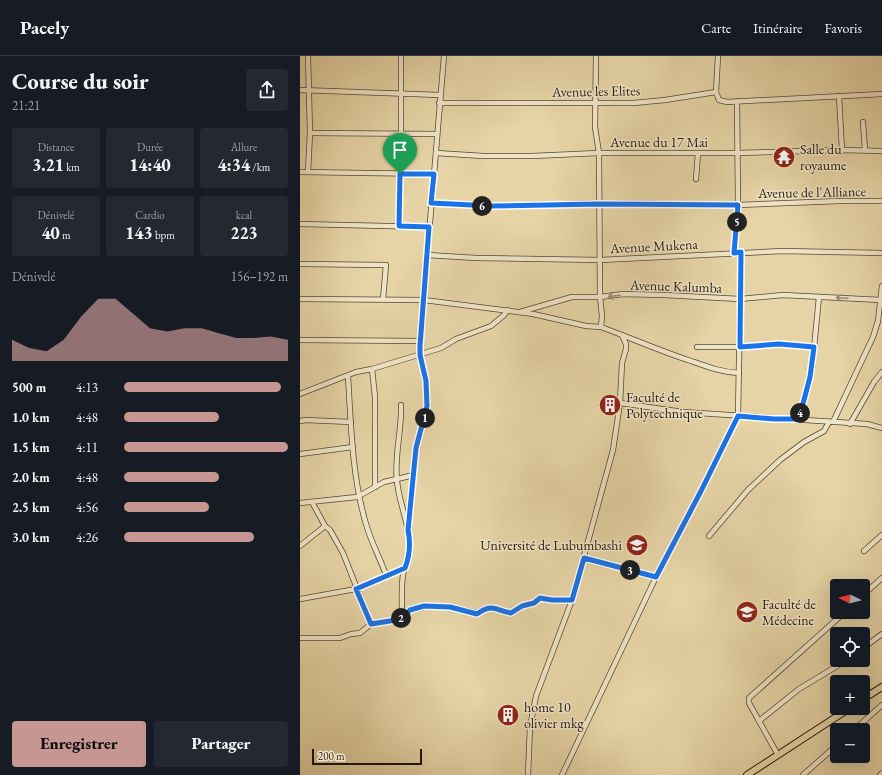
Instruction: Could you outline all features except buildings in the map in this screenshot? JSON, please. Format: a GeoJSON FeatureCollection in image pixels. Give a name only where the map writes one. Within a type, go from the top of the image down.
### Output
{"type":"FeatureCollection","features":[{"type":"Feature","properties":{"kind":"main road"},"geometry":{"type":"LineString","coordinates":[[870,695],[882,687]]}},
{"type":"Feature","properties":{"kind":"main road"},"geometry":{"type":"LineString","coordinates":[[747,775],[839,715]]}},
{"type":"Feature","properties":{"kind":"street"},"geometry":{"type":"LineString","coordinates":[[308,56],[310,133],[308,172]]}},
{"type":"Feature","properties":{"kind":"street"},"geometry":{"type":"LineString","coordinates":[[399,226],[401,56]]}},
{"type":"Feature","properties":{"kind":"street"},"geometry":{"type":"LineString","coordinates":[[408,530],[416,448],[424,420],[427,398],[426,381],[420,355],[420,341],[444,56]]}},
{"type":"Feature","properties":{"kind":"street"},"geometry":{"type":"LineString","coordinates":[[596,56],[595,127],[599,153],[601,328]]}},
{"type":"Feature","properties":{"kind":"street"},"geometry":{"type":"LineString","coordinates":[[718,56],[716,92],[721,101],[882,94]]}},
{"type":"Feature","properties":{"kind":"street"},"geometry":{"type":"LineString","coordinates":[[300,90],[440,95]]}},
{"type":"Feature","properties":{"kind":"street","name":"Avenue les Elites"},"geometry":{"type":"LineString","coordinates":[[439,103],[634,103],[716,92]]}},
{"type":"Feature","properties":{"kind":"street"},"geometry":{"type":"LineString","coordinates":[[839,96],[842,150]]}},
{"type":"Feature","properties":{"kind":"street"},"geometry":{"type":"LineString","coordinates":[[734,253],[738,205],[737,101]]}},
{"type":"Feature","properties":{"kind":"street"},"geometry":{"type":"LineString","coordinates":[[863,122],[865,150]]}},
{"type":"Feature","properties":{"kind":"street"},"geometry":{"type":"LineString","coordinates":[[310,133],[437,134]]}},
{"type":"Feature","properties":{"kind":"street","name":"Avenue du 17 Mai"},"geometry":{"type":"LineString","coordinates":[[436,152],[497,156],[532,156],[599,153],[737,153],[842,150],[882,151]]}},
{"type":"Feature","properties":{"kind":"street"},"geometry":{"type":"LineString","coordinates":[[696,179],[698,153]]}},
{"type":"Feature","properties":{"kind":"street"},"geometry":{"type":"LineString","coordinates":[[300,172],[434,174]]}},
{"type":"Feature","properties":{"kind":"street","name":"Avenue de l'Alliance"},"geometry":{"type":"LineString","coordinates":[[431,203],[493,206],[599,204],[738,205],[882,201]]}},
{"type":"Feature","properties":{"kind":"street"},"geometry":{"type":"LineString","coordinates":[[300,224],[429,227]]}},
{"type":"Feature","properties":{"kind":"street","name":"Avenue Mukena"},"geometry":{"type":"LineString","coordinates":[[427,255],[476,258],[600,260],[741,252],[783,251],[882,253]]}},
{"type":"Feature","properties":{"kind":"street"},"geometry":{"type":"LineString","coordinates":[[562,775],[622,648],[651,591],[656,577],[738,416],[741,252]]}},
{"type":"Feature","properties":{"kind":"street"},"geometry":{"type":"LineString","coordinates":[[300,264],[385,265],[383,299]]}},
{"type":"Feature","properties":{"kind":"street"},"geometry":{"type":"LineString","coordinates":[[709,536],[748,490],[780,460],[804,442],[824,431],[831,422],[874,337],[878,321],[882,286]]}},
{"type":"Feature","properties":{"kind":"street","name":"Avenue Kalumba"},"geometry":{"type":"LineString","coordinates":[[520,312],[572,297],[600,297],[623,294],[740,300],[779,295],[881,300]]}},
{"type":"Feature","properties":{"kind":"street"},"geometry":{"type":"LineString","coordinates":[[799,419],[810,377],[820,297]]}},
{"type":"Feature","properties":{"kind":"street"},"geometry":{"type":"LineString","coordinates":[[300,299],[424,300],[549,316],[586,326],[601,328],[657,350],[720,371],[739,373]]}},
{"type":"Feature","properties":{"kind":"street"},"geometry":{"type":"LineString","coordinates":[[300,394],[360,371],[372,369],[441,348],[456,340],[489,327],[508,310]]}},
{"type":"Feature","properties":{"kind":"street"},"geometry":{"type":"LineString","coordinates":[[528,775],[530,727],[536,696],[572,600],[612,454],[620,403],[622,363],[626,344],[622,335]]}},
{"type":"Feature","properties":{"kind":"street"},"geometry":{"type":"LineString","coordinates":[[300,340],[420,341]]}},
{"type":"Feature","properties":{"kind":"street"},"geometry":{"type":"LineString","coordinates":[[697,347],[740,347],[779,344],[814,347]]}},
{"type":"Feature","properties":{"kind":"street"},"geometry":{"type":"LineString","coordinates":[[372,369],[375,398],[375,487]]}},
{"type":"Feature","properties":{"kind":"street"},"geometry":{"type":"LineString","coordinates":[[850,424],[874,382],[882,372]]}},
{"type":"Feature","properties":{"kind":"street"},"geometry":{"type":"LineString","coordinates":[[348,376],[353,447],[360,496],[366,524],[386,575]]}},
{"type":"Feature","properties":{"kind":"street"},"geometry":{"type":"LineString","coordinates":[[620,403],[683,412],[867,424],[882,428]]}},
{"type":"Feature","properties":{"kind":"street"},"geometry":{"type":"LineString","coordinates":[[401,405],[397,456],[397,478],[410,542],[409,556],[402,585],[402,618]]}},
{"type":"Feature","properties":{"kind":"street"},"geometry":{"type":"LineString","coordinates":[[300,421],[351,422]]}},
{"type":"Feature","properties":{"kind":"street"},"geometry":{"type":"LineString","coordinates":[[300,454],[353,447]]}},
{"type":"Feature","properties":{"kind":"street"},"geometry":{"type":"LineString","coordinates":[[300,503],[355,498],[380,483],[397,478],[414,476]]}},
{"type":"Feature","properties":{"kind":"street"},"geometry":{"type":"LineString","coordinates":[[312,502],[325,526],[330,530],[342,553],[371,624]]}},
{"type":"Feature","properties":{"kind":"street"},"geometry":{"type":"LineString","coordinates":[[300,546],[325,526]]}},
{"type":"Feature","properties":{"kind":"street"},"geometry":{"type":"LineString","coordinates":[[864,551],[882,535]]}},
{"type":"Feature","properties":{"kind":"street"},"geometry":{"type":"LineString","coordinates":[[584,558],[656,577]]}},
{"type":"Feature","properties":{"kind":"street"},"geometry":{"type":"LineString","coordinates":[[300,599],[356,589],[405,568]]}},
{"type":"Feature","properties":{"kind":"street"},"geometry":{"type":"LineString","coordinates":[[870,589],[882,578]]}},
{"type":"Feature","properties":{"kind":"street"},"geometry":{"type":"LineString","coordinates":[[300,638],[340,638],[351,634],[360,633],[371,624],[393,621],[402,618],[410,610],[424,606],[455,607],[477,614],[485,608],[491,607],[502,612],[511,613],[522,606],[534,603],[540,598],[552,600],[572,600]]}},
{"type":"Feature","properties":{"kind":"street"},"geometry":{"type":"LineString","coordinates":[[778,755],[749,703],[749,698],[837,619]]}},
{"type":"Feature","properties":{"kind":"street"},"geometry":{"type":"LineString","coordinates":[[870,643],[882,634]]}},
{"type":"Feature","properties":{"kind":"street"},"geometry":{"type":"LineString","coordinates":[[759,721],[799,689],[835,667]]}},
{"type":"Feature","properties":{"kind":"street"},"geometry":{"type":"LineString","coordinates":[[862,723],[880,706],[882,712]]}},
{"type":"Feature","properties":{"kind":"street"},"geometry":{"type":"LineString","coordinates":[[803,775],[830,751]]}},
{"type":"Feature","properties":{"kind":"place","name":"Salle du royaume"},"geometry":{"type":"Point","coordinates":[784,157]}},
{"type":"Feature","properties":{"kind":"place","name":"Faculté de Polytechnique"},"geometry":{"type":"Point","coordinates":[610,405]}},
{"type":"Feature","properties":{"kind":"place","name":"Université de Lubumbashi"},"geometry":{"type":"Point","coordinates":[637,545]}},
{"type":"Feature","properties":{"kind":"place","name":"Faculté de Médecine"},"geometry":{"type":"Point","coordinates":[747,612]}},
{"type":"Feature","properties":{"kind":"place","name":"home 10 olivier mkg"},"geometry":{"type":"Point","coordinates":[508,715]}},
{"type":"Feature","properties":{"kind":"route"},"geometry":{"type":"LineString","coordinates":[[400,174],[434,174],[431,203],[493,206],[599,204],[738,205],[734,253],[741,252],[740,347],[788,344],[814,347],[812,369],[799,419],[774,419],[738,416],[656,577],[584,558],[572,600],[549,600],[543,597],[534,603],[522,606],[511,613],[502,612],[491,607],[485,608],[477,614],[459,608],[424,606],[410,610],[402,618],[393,621],[371,624],[356,589],[405,568],[409,556],[410,542],[408,530],[416,448],[427,406],[426,381],[421,362],[420,346],[429,227],[399,226],[400,174]]}}]}
